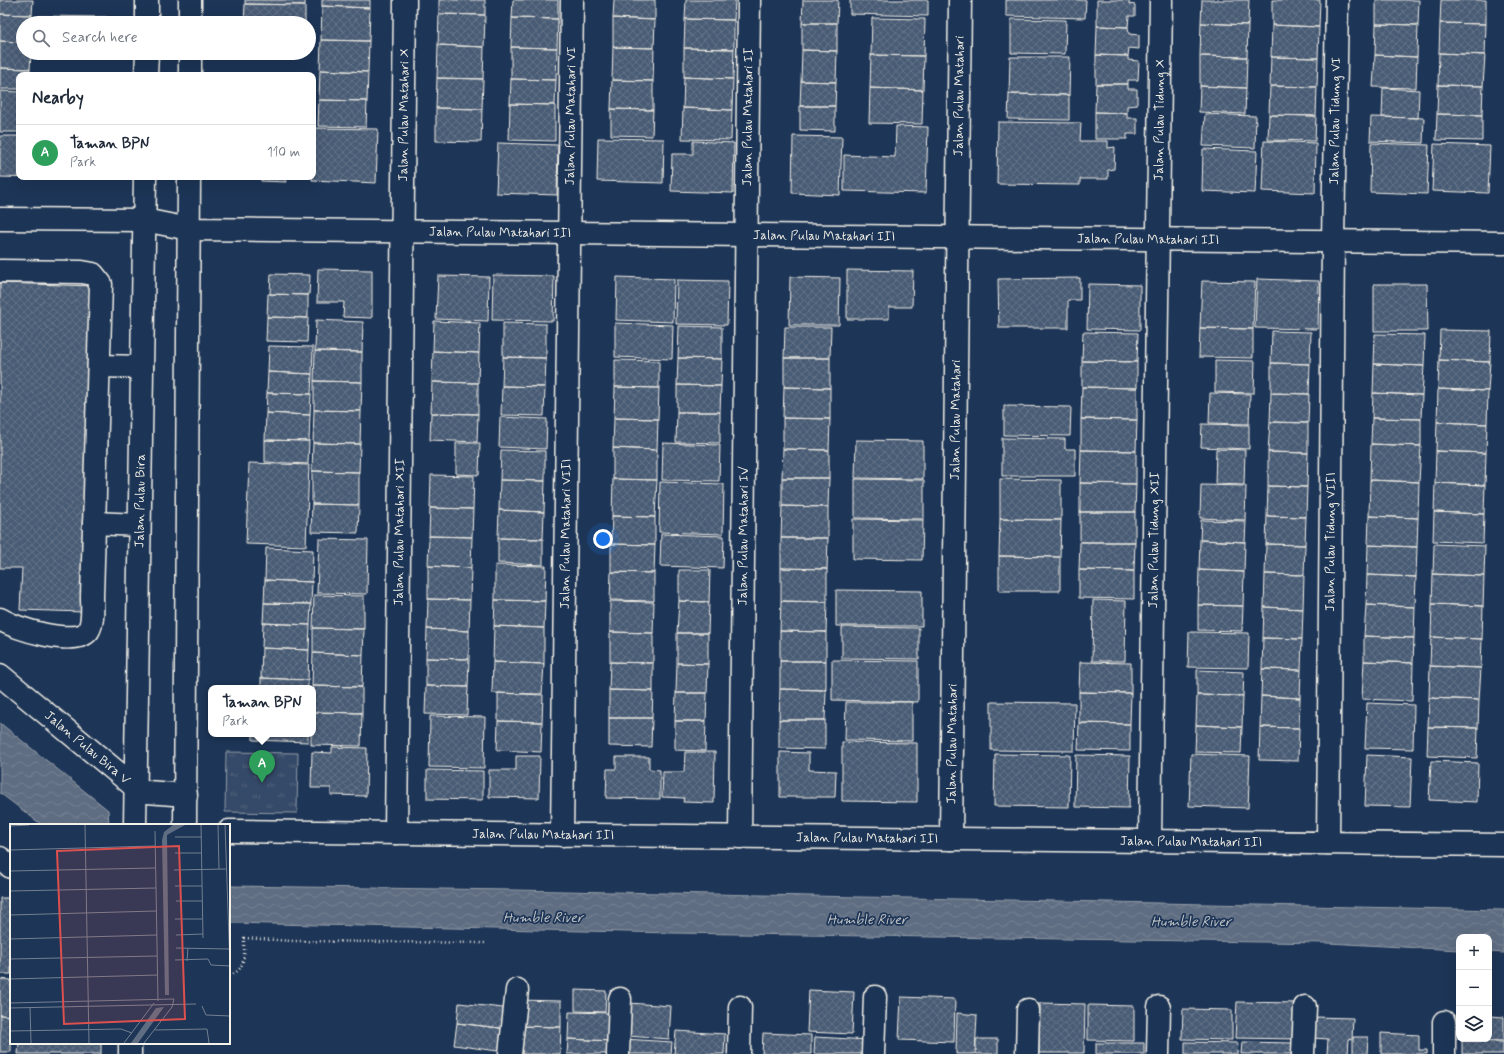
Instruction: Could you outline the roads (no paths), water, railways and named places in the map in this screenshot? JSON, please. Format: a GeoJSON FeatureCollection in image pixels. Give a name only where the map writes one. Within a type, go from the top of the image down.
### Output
{"type":"FeatureCollection","features":[{"type":"Feature","properties":{"kind":"street"},"geometry":{"type":"LineString","coordinates":[[147,0],[147,16]]}},
{"type":"Feature","properties":{"kind":"street"},"geometry":{"type":"LineString","coordinates":[[190,0],[190,16]]}},
{"type":"Feature","properties":{"kind":"street","name":"Jalan Pulau Matahari X"},"geometry":{"type":"LineString","coordinates":[[403,231],[405,0]]}},
{"type":"Feature","properties":{"kind":"street","name":"Jalan Pulau Matahari VI"},"geometry":{"type":"LineString","coordinates":[[569,233],[572,0]]}},
{"type":"Feature","properties":{"kind":"street","name":"Jalan Pulau Matahari II"},"geometry":{"type":"LineString","coordinates":[[747,235],[749,0]]}},
{"type":"Feature","properties":{"kind":"street","name":"Jalan Pulau Matahari"},"geometry":{"type":"LineString","coordinates":[[951,839],[960,0]]}},
{"type":"Feature","properties":{"kind":"street","name":"Jalan Pulau Tidung X"},"geometry":{"type":"LineString","coordinates":[[1157,239],[1161,0]]}},
{"type":"Feature","properties":{"kind":"street","name":"Jalan Pulau Tidung VI"},"geometry":{"type":"LineString","coordinates":[[1333,241],[1337,0]]}},
{"type":"Feature","properties":{"kind":"street"},"geometry":{"type":"LineString","coordinates":[[146,72],[147,60]]}},
{"type":"Feature","properties":{"kind":"street"},"geometry":{"type":"LineString","coordinates":[[190,60],[190,72]]}},
{"type":"Feature","properties":{"kind":"street","name":"Jalan Pulau Bira"},"geometry":{"type":"LineString","coordinates":[[134,824],[145,180]]}},
{"type":"Feature","properties":{"kind":"street"},"geometry":{"type":"LineString","coordinates":[[185,824],[189,180]]}},
{"type":"Feature","properties":{"kind":"street","name":"Jalan Pulau Matahari III"},"geometry":{"type":"LineString","coordinates":[[0,219],[144,220],[189,229],[1504,243]]}},
{"type":"Feature","properties":{"kind":"street","name":"Jalan Pulau Matahari XII"},"geometry":{"type":"LineString","coordinates":[[396,833],[403,231]]}},
{"type":"Feature","properties":{"kind":"street","name":"Jalan Pulau Matahari VIII"},"geometry":{"type":"LineString","coordinates":[[562,835],[569,233]]}},
{"type":"Feature","properties":{"kind":"street","name":"Jalan Pulau Matahari IV"},"geometry":{"type":"LineString","coordinates":[[740,837],[747,235]]}},
{"type":"Feature","properties":{"kind":"street","name":"Jalan Pulau Tidung XII"},"geometry":{"type":"LineString","coordinates":[[1150,841],[1157,239]]}},
{"type":"Feature","properties":{"kind":"street","name":"Jalan Pulau Tidung VIII"},"geometry":{"type":"LineString","coordinates":[[1328,843],[1333,241]]}},
{"type":"Feature","properties":{"kind":"street"},"geometry":{"type":"LineString","coordinates":[[0,271],[82,272],[93,274],[101,284],[91,622],[88,631],[81,636],[62,637],[28,632],[11,626],[0,619]]}},
{"type":"Feature","properties":{"kind":"street"},"geometry":{"type":"LineString","coordinates":[[99,366],[142,367]]}},
{"type":"Feature","properties":{"kind":"street"},"geometry":{"type":"LineString","coordinates":[[94,523],[139,525]]}},
{"type":"Feature","properties":{"kind":"street","name":"Jalan Pulau Bira V"},"geometry":{"type":"LineString","coordinates":[[0,675],[135,787],[147,792],[186,795]]}},
{"type":"Feature","properties":{"kind":"street","name":"Jalan Pulau Matahari III"},"geometry":{"type":"LineString","coordinates":[[230,831],[1504,845]]}},
{"type":"Feature","properties":{"kind":"street"},"geometry":{"type":"LineString","coordinates":[[0,858],[10,866]]}},
{"type":"Feature","properties":{"kind":"street"},"geometry":{"type":"LineString","coordinates":[[510,1054],[517,990]]}},
{"type":"Feature","properties":{"kind":"street"},"geometry":{"type":"LineString","coordinates":[[873,1054],[875,997]]}},
{"type":"Feature","properties":{"kind":"street"},"geometry":{"type":"LineString","coordinates":[[618,1054],[620,999]]}},
{"type":"Feature","properties":{"kind":"street"},"geometry":{"type":"LineString","coordinates":[[739,1054],[740,1007]]}},
{"type":"Feature","properties":{"kind":"street"},"geometry":{"type":"LineString","coordinates":[[1158,1054],[1159,1007]]}},
{"type":"Feature","properties":{"kind":"street"},"geometry":{"type":"LineString","coordinates":[[1304,1007],[1304,1054]]}},
{"type":"Feature","properties":{"kind":"street"},"geometry":{"type":"LineString","coordinates":[[1027,1054],[1028,1010]]}},
{"type":"Feature","properties":{"kind":"street"},"geometry":{"type":"LineString","coordinates":[[1444,1022],[1444,1054]]}},
{"type":"Feature","properties":{"kind":"water"},"geometry":{"type":"Polygon","coordinates":[[[0,723],[108,810],[109,824],[41,824],[0,793],[0,723]]]}},
{"type":"Feature","properties":{"kind":"water","name":"Humble River"},"geometry":{"type":"Polygon","coordinates":[[[230,886],[513,890],[1504,910],[1504,953],[1492,952],[1492,934],[1456,934],[1456,950],[1328,943],[672,933],[230,923],[230,886]]]}},
{"type":"Feature","properties":{"kind":"place","name":"Taman BPN"},"geometry":{"type":"Point","coordinates":[262,783]}}]}
